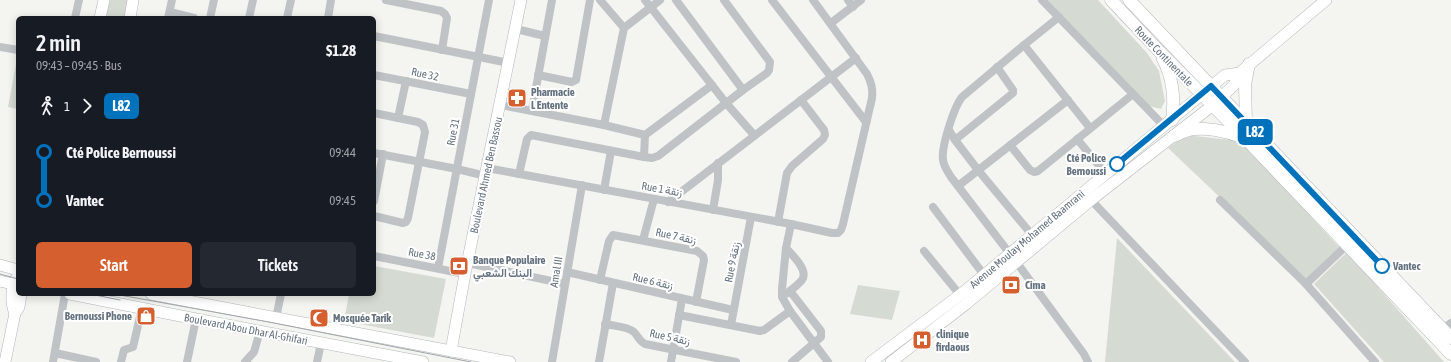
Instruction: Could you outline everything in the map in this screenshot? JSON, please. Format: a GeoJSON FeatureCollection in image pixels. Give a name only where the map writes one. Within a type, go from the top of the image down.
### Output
{"type":"FeatureCollection","features":[{"type":"Feature","properties":{"kind":"main road","name":"Route Continentale"},"geometry":{"type":"LineString","coordinates":[[1111,0],[1160,52],[1206,90]]}},
{"type":"Feature","properties":{"kind":"main road","name":"Route Continentale"},"geometry":{"type":"LineString","coordinates":[[1129,0],[1206,90],[1217,101],[1246,123],[1448,330]]}},
{"type":"Feature","properties":{"kind":"main road"},"geometry":{"type":"LineString","coordinates":[[1160,52],[1168,70],[1173,90],[1173,110],[1168,123]]}},
{"type":"Feature","properties":{"kind":"main road"},"geometry":{"type":"LineString","coordinates":[[1244,68],[1246,123]]}},
{"type":"Feature","properties":{"kind":"main road","name":"Route Continentale"},"geometry":{"type":"LineString","coordinates":[[1217,101],[1245,138],[1451,354]]}},
{"type":"Feature","properties":{"kind":"main road"},"geometry":{"type":"LineString","coordinates":[[1174,136],[1189,130],[1204,129],[1225,132],[1245,138]]}},
{"type":"Feature","properties":{"kind":"street"},"geometry":{"type":"LineString","coordinates":[[75,16],[79,0]]}},
{"type":"Feature","properties":{"kind":"street"},"geometry":{"type":"LineString","coordinates":[[130,16],[133,0]]}},
{"type":"Feature","properties":{"kind":"street"},"geometry":{"type":"LineString","coordinates":[[169,15],[172,0]]}},
{"type":"Feature","properties":{"kind":"street"},"geometry":{"type":"LineString","coordinates":[[210,16],[214,0]]}},
{"type":"Feature","properties":{"kind":"street"},"geometry":{"type":"LineString","coordinates":[[249,16],[253,0]]}},
{"type":"Feature","properties":{"kind":"street"},"geometry":{"type":"LineString","coordinates":[[287,16],[291,0]]}},
{"type":"Feature","properties":{"kind":"street"},"geometry":{"type":"LineString","coordinates":[[328,16],[331,0]]}},
{"type":"Feature","properties":{"kind":"street"},"geometry":{"type":"LineString","coordinates":[[386,0],[440,11],[445,14],[447,18],[442,50]]}},
{"type":"Feature","properties":{"kind":"street","name":"Rue 31"},"geometry":{"type":"LineString","coordinates":[[438,268],[489,0]]}},
{"type":"Feature","properties":{"kind":"street","name":"Boulevard Ahmed Ben Bassou"},"geometry":{"type":"LineString","coordinates":[[451,351],[466,269],[501,105],[521,0]]}},
{"type":"Feature","properties":{"kind":"street"},"geometry":{"type":"LineString","coordinates":[[532,110],[552,0]]}},
{"type":"Feature","properties":{"kind":"street"},"geometry":{"type":"LineString","coordinates":[[538,75],[572,82],[576,80],[590,0]]}},
{"type":"Feature","properties":{"kind":"street"},"geometry":{"type":"LineString","coordinates":[[600,0],[624,28]]}},
{"type":"Feature","properties":{"kind":"street"},"geometry":{"type":"LineString","coordinates":[[604,124],[624,28],[648,4],[660,0]]}},
{"type":"Feature","properties":{"kind":"street"},"geometry":{"type":"LineString","coordinates":[[676,0],[743,90]]}},
{"type":"Feature","properties":{"kind":"street"},"geometry":{"type":"LineString","coordinates":[[519,174],[527,139],[531,135],[644,157],[652,158],[658,156],[767,73],[770,70],[770,62],[724,0]]}},
{"type":"Feature","properties":{"kind":"street"},"geometry":{"type":"LineString","coordinates":[[772,0],[866,122]]}},
{"type":"Feature","properties":{"kind":"street"},"geometry":{"type":"LineString","coordinates":[[813,0],[856,58],[872,83],[872,98],[866,122]]}},
{"type":"Feature","properties":{"kind":"street"},"geometry":{"type":"LineString","coordinates":[[830,23],[850,3],[861,0]]}},
{"type":"Feature","properties":{"kind":"street"},"geometry":{"type":"LineString","coordinates":[[1042,0],[1133,94],[1168,123]]}},
{"type":"Feature","properties":{"kind":"street"},"geometry":{"type":"LineString","coordinates":[[1244,68],[1326,0]]}},
{"type":"Feature","properties":{"kind":"street"},"geometry":{"type":"LineString","coordinates":[[100,16],[102,1]]}},
{"type":"Feature","properties":{"kind":"street"},"geometry":{"type":"LineString","coordinates":[[648,4],[726,103],[754,135]]}},
{"type":"Feature","properties":{"kind":"street"},"geometry":{"type":"LineString","coordinates":[[1059,17],[962,97],[958,102],[949,130],[943,159],[947,171],[1084,354],[1088,362]]}},
{"type":"Feature","properties":{"kind":"street"},"geometry":{"type":"LineString","coordinates":[[516,29],[545,36]]}},
{"type":"Feature","properties":{"kind":"street"},"geometry":{"type":"LineString","coordinates":[[376,36],[509,63]]}},
{"type":"Feature","properties":{"kind":"street"},"geometry":{"type":"LineString","coordinates":[[1024,45],[1090,128]]}},
{"type":"Feature","properties":{"kind":"street"},"geometry":{"type":"LineString","coordinates":[[0,47],[16,50]]}},
{"type":"Feature","properties":{"kind":"street"},"geometry":{"type":"LineString","coordinates":[[668,202],[856,58]]}},
{"type":"Feature","properties":{"kind":"street"},"geometry":{"type":"LineString","coordinates":[[955,140],[1013,93],[1013,90],[997,67]]}},
{"type":"Feature","properties":{"kind":"street","name":"Avenue Moulay Mohamed Baamrani"},"geometry":{"type":"LineString","coordinates":[[891,362],[966,304],[1013,258],[1032,235],[1206,90],[1225,75],[1244,68]]}},
{"type":"Feature","properties":{"kind":"street","name":"Avenue Moulay Mohamed Baamrani"},"geometry":{"type":"LineString","coordinates":[[871,362],[960,295],[984,275],[1013,258],[1174,136],[1234,86],[1244,68]]}},
{"type":"Feature","properties":{"kind":"street","name":"Rue 32"},"geometry":{"type":"LineString","coordinates":[[376,75],[471,94]]}},
{"type":"Feature","properties":{"kind":"street"},"geometry":{"type":"LineString","coordinates":[[398,118],[406,81]]}},
{"type":"Feature","properties":{"kind":"street"},"geometry":{"type":"LineString","coordinates":[[501,105],[604,124],[645,134],[712,85]]}},
{"type":"Feature","properties":{"kind":"street"},"geometry":{"type":"LineString","coordinates":[[1010,145],[1030,170],[1034,172],[1038,171],[1133,94]]}},
{"type":"Feature","properties":{"kind":"street"},"geometry":{"type":"LineString","coordinates":[[778,222],[787,174],[792,166],[823,139],[825,135],[824,130],[801,100]]}},
{"type":"Feature","properties":{"kind":"street"},"geometry":{"type":"LineString","coordinates":[[958,186],[1068,100]]}},
{"type":"Feature","properties":{"kind":"street"},"geometry":{"type":"LineString","coordinates":[[376,113],[422,123],[425,132],[420,162],[406,222],[403,223],[376,216]]}},
{"type":"Feature","properties":{"kind":"street","name":"Rue 1 زنقة"},"geometry":{"type":"LineString","coordinates":[[376,153],[457,169],[519,174],[838,233],[843,224],[866,122]]}},
{"type":"Feature","properties":{"kind":"street"},"geometry":{"type":"LineString","coordinates":[[949,130],[978,170],[1032,235]]}},
{"type":"Feature","properties":{"kind":"street"},"geometry":{"type":"LineString","coordinates":[[644,157],[645,134]]}},
{"type":"Feature","properties":{"kind":"street"},"geometry":{"type":"LineString","coordinates":[[1077,139],[1106,174]]}},
{"type":"Feature","properties":{"kind":"street"},"geometry":{"type":"LineString","coordinates":[[604,190],[612,151]]}},
{"type":"Feature","properties":{"kind":"street"},"geometry":{"type":"LineString","coordinates":[[376,191],[383,154]]}},
{"type":"Feature","properties":{"kind":"street"},"geometry":{"type":"LineString","coordinates":[[712,210],[718,180],[718,163]]}},
{"type":"Feature","properties":{"kind":"street","name":"Amal III"},"geometry":{"type":"LineString","coordinates":[[552,362],[582,185]]}},
{"type":"Feature","properties":{"kind":"street","name":"Rue 7 زنقة"},"geometry":{"type":"LineString","coordinates":[[644,240],[654,199]]}},
{"type":"Feature","properties":{"kind":"street"},"geometry":{"type":"LineString","coordinates":[[1091,200],[1245,362]]}},
{"type":"Feature","properties":{"kind":"street"},"geometry":{"type":"LineString","coordinates":[[1220,200],[1306,284],[1375,362]]}},
{"type":"Feature","properties":{"kind":"street"},"geometry":{"type":"LineString","coordinates":[[933,207],[984,275]]}},
{"type":"Feature","properties":{"kind":"street","name":"Rue 9 زنقة"},"geometry":{"type":"LineString","coordinates":[[731,325],[751,217]]}},
{"type":"Feature","properties":{"kind":"street"},"geometry":{"type":"LineString","coordinates":[[790,224],[786,248],[782,297],[790,311],[828,362]]}},
{"type":"Feature","properties":{"kind":"street","name":"Rue 7 زنقة"},"geometry":{"type":"LineString","coordinates":[[600,280],[609,241],[613,235],[701,252],[704,260],[696,302]]}},
{"type":"Feature","properties":{"kind":"street"},"geometry":{"type":"LineString","coordinates":[[1306,284],[1347,245]]}},
{"type":"Feature","properties":{"kind":"street"},"geometry":{"type":"LineString","coordinates":[[782,297],[802,280],[805,275],[803,270],[786,248]]}},
{"type":"Feature","properties":{"kind":"street"},"geometry":{"type":"LineString","coordinates":[[924,251],[960,295]]}},
{"type":"Feature","properties":{"kind":"street","name":"Rue 38"},"geometry":{"type":"LineString","coordinates":[[376,256],[438,268],[466,269],[565,284]]}},
{"type":"Feature","properties":{"kind":"street"},"geometry":{"type":"LineString","coordinates":[[0,265],[16,269]]}},
{"type":"Feature","properties":{"kind":"street","name":"Rue 6 زنقة"},"geometry":{"type":"LineString","coordinates":[[567,272],[733,310]]}},
{"type":"Feature","properties":{"kind":"street"},"geometry":{"type":"LineString","coordinates":[[0,281],[16,282],[12,306],[15,313]]}},
{"type":"Feature","properties":{"kind":"street"},"geometry":{"type":"LineString","coordinates":[[599,362],[613,283]]}},
{"type":"Feature","properties":{"kind":"street"},"geometry":{"type":"LineString","coordinates":[[790,291],[821,331],[821,337],[792,362]]}},
{"type":"Feature","properties":{"kind":"street"},"geometry":{"type":"LineString","coordinates":[[5,362],[15,313],[19,307],[21,296]]}},
{"type":"Feature","properties":{"kind":"street"},"geometry":{"type":"LineString","coordinates":[[53,362],[65,296]]}},
{"type":"Feature","properties":{"kind":"street","name":"Boulevard Abou Dhar Al-Ghifari"},"geometry":{"type":"LineString","coordinates":[[82,296],[406,360],[423,362]]}},
{"type":"Feature","properties":{"kind":"street","name":"Boulevard Abou Dhar Al-Ghifari"},"geometry":{"type":"LineString","coordinates":[[161,296],[510,362]]}},
{"type":"Feature","properties":{"kind":"street"},"geometry":{"type":"LineString","coordinates":[[276,318],[281,296]]}},
{"type":"Feature","properties":{"kind":"street"},"geometry":{"type":"LineString","coordinates":[[671,362],[682,299]]}},
{"type":"Feature","properties":{"kind":"street"},"geometry":{"type":"LineString","coordinates":[[120,362],[124,350],[133,347],[142,308]]}},
{"type":"Feature","properties":{"kind":"street"},"geometry":{"type":"LineString","coordinates":[[679,315],[760,331],[764,330],[790,311]]}},
{"type":"Feature","properties":{"kind":"street"},"geometry":{"type":"LineString","coordinates":[[188,362],[196,319]]}},
{"type":"Feature","properties":{"kind":"street","name":"Rue 5 زنقة"},"geometry":{"type":"LineString","coordinates":[[606,324],[628,328],[645,344],[736,362]]}},
{"type":"Feature","properties":{"kind":"street"},"geometry":{"type":"LineString","coordinates":[[245,362],[254,352],[260,331]]}},
{"type":"Feature","properties":{"kind":"street"},"geometry":{"type":"LineString","coordinates":[[317,362],[321,343]]}},
{"type":"Feature","properties":{"kind":"street"},"geometry":{"type":"LineString","coordinates":[[55,353],[96,362]]}},
{"type":"Feature","properties":{"kind":"shaded area"},"geometry":{"type":"Polygon","coordinates":[[[104,0],[132,0],[128,16],[101,16],[104,0]]]}},
{"type":"Feature","properties":{"kind":"shaded area"},"geometry":{"type":"Polygon","coordinates":[[[1045,0],[1098,0],[1147,53],[1159,71],[1165,101],[1161,109],[1149,106],[1045,0]]]}},
{"type":"Feature","properties":{"kind":"shaded area"},"geometry":{"type":"Polygon","coordinates":[[[16,64],[16,109],[8,107],[16,64]]]}},
{"type":"Feature","properties":{"kind":"shaded area"},"geometry":{"type":"Polygon","coordinates":[[[1186,135],[1240,141],[1339,247],[1306,279],[1168,148],[1186,135]]]}},
{"type":"Feature","properties":{"kind":"shaded area"},"geometry":{"type":"Polygon","coordinates":[[[1117,238],[1235,362],[1105,362],[1117,238]]]}},
{"type":"Feature","properties":{"kind":"shaded area"},"geometry":{"type":"Polygon","coordinates":[[[1347,252],[1444,362],[1384,362],[1314,284],[1347,252]]]}},
{"type":"Feature","properties":{"kind":"shaded area"},"geometry":{"type":"Polygon","coordinates":[[[376,266],[446,279],[434,338],[344,321],[349,296],[376,296],[376,266]]]}},
{"type":"Feature","properties":{"kind":"shaded area"},"geometry":{"type":"Polygon","coordinates":[[[858,285],[900,291],[892,320],[850,314],[858,285]]]}},
{"type":"Feature","properties":{"kind":"tram line"},"geometry":{"type":"LineString","coordinates":[[0,274],[16,278]]}},
{"type":"Feature","properties":{"kind":"tram line"},"geometry":{"type":"LineString","coordinates":[[100,296],[120,300]]}},
{"type":"Feature","properties":{"kind":"tram line"},"geometry":{"type":"LineString","coordinates":[[125,296],[269,322],[471,362]]}},
{"type":"Feature","properties":{"kind":"bus line","name":"L82"},"geometry":{"type":"LineString","coordinates":[[1117,164],[1211,86],[1382,266]]}},
{"type":"Feature","properties":{"kind":"place","name":"Pharmacie L Entente"},"geometry":{"type":"Point","coordinates":[517,98]}},
{"type":"Feature","properties":{"kind":"place","name":"Cté Police Bernoussi"},"geometry":{"type":"Point","coordinates":[1117,164]}},
{"type":"Feature","properties":{"kind":"place","name":"Banque Populaire البنك الشعبي"},"geometry":{"type":"Point","coordinates":[459,266]}},
{"type":"Feature","properties":{"kind":"place","name":"Vantec"},"geometry":{"type":"Point","coordinates":[1382,266]}},
{"type":"Feature","properties":{"kind":"place","name":"Cima"},"geometry":{"type":"Point","coordinates":[1011,285]}},
{"type":"Feature","properties":{"kind":"place","name":"Bernoussi Phone"},"geometry":{"type":"Point","coordinates":[146,316]}},
{"type":"Feature","properties":{"kind":"place","name":"Mosquée Tarik"},"geometry":{"type":"Point","coordinates":[319,318]}},
{"type":"Feature","properties":{"kind":"place","name":"clinique firdaous"},"geometry":{"type":"Point","coordinates":[922,340]}}]}
